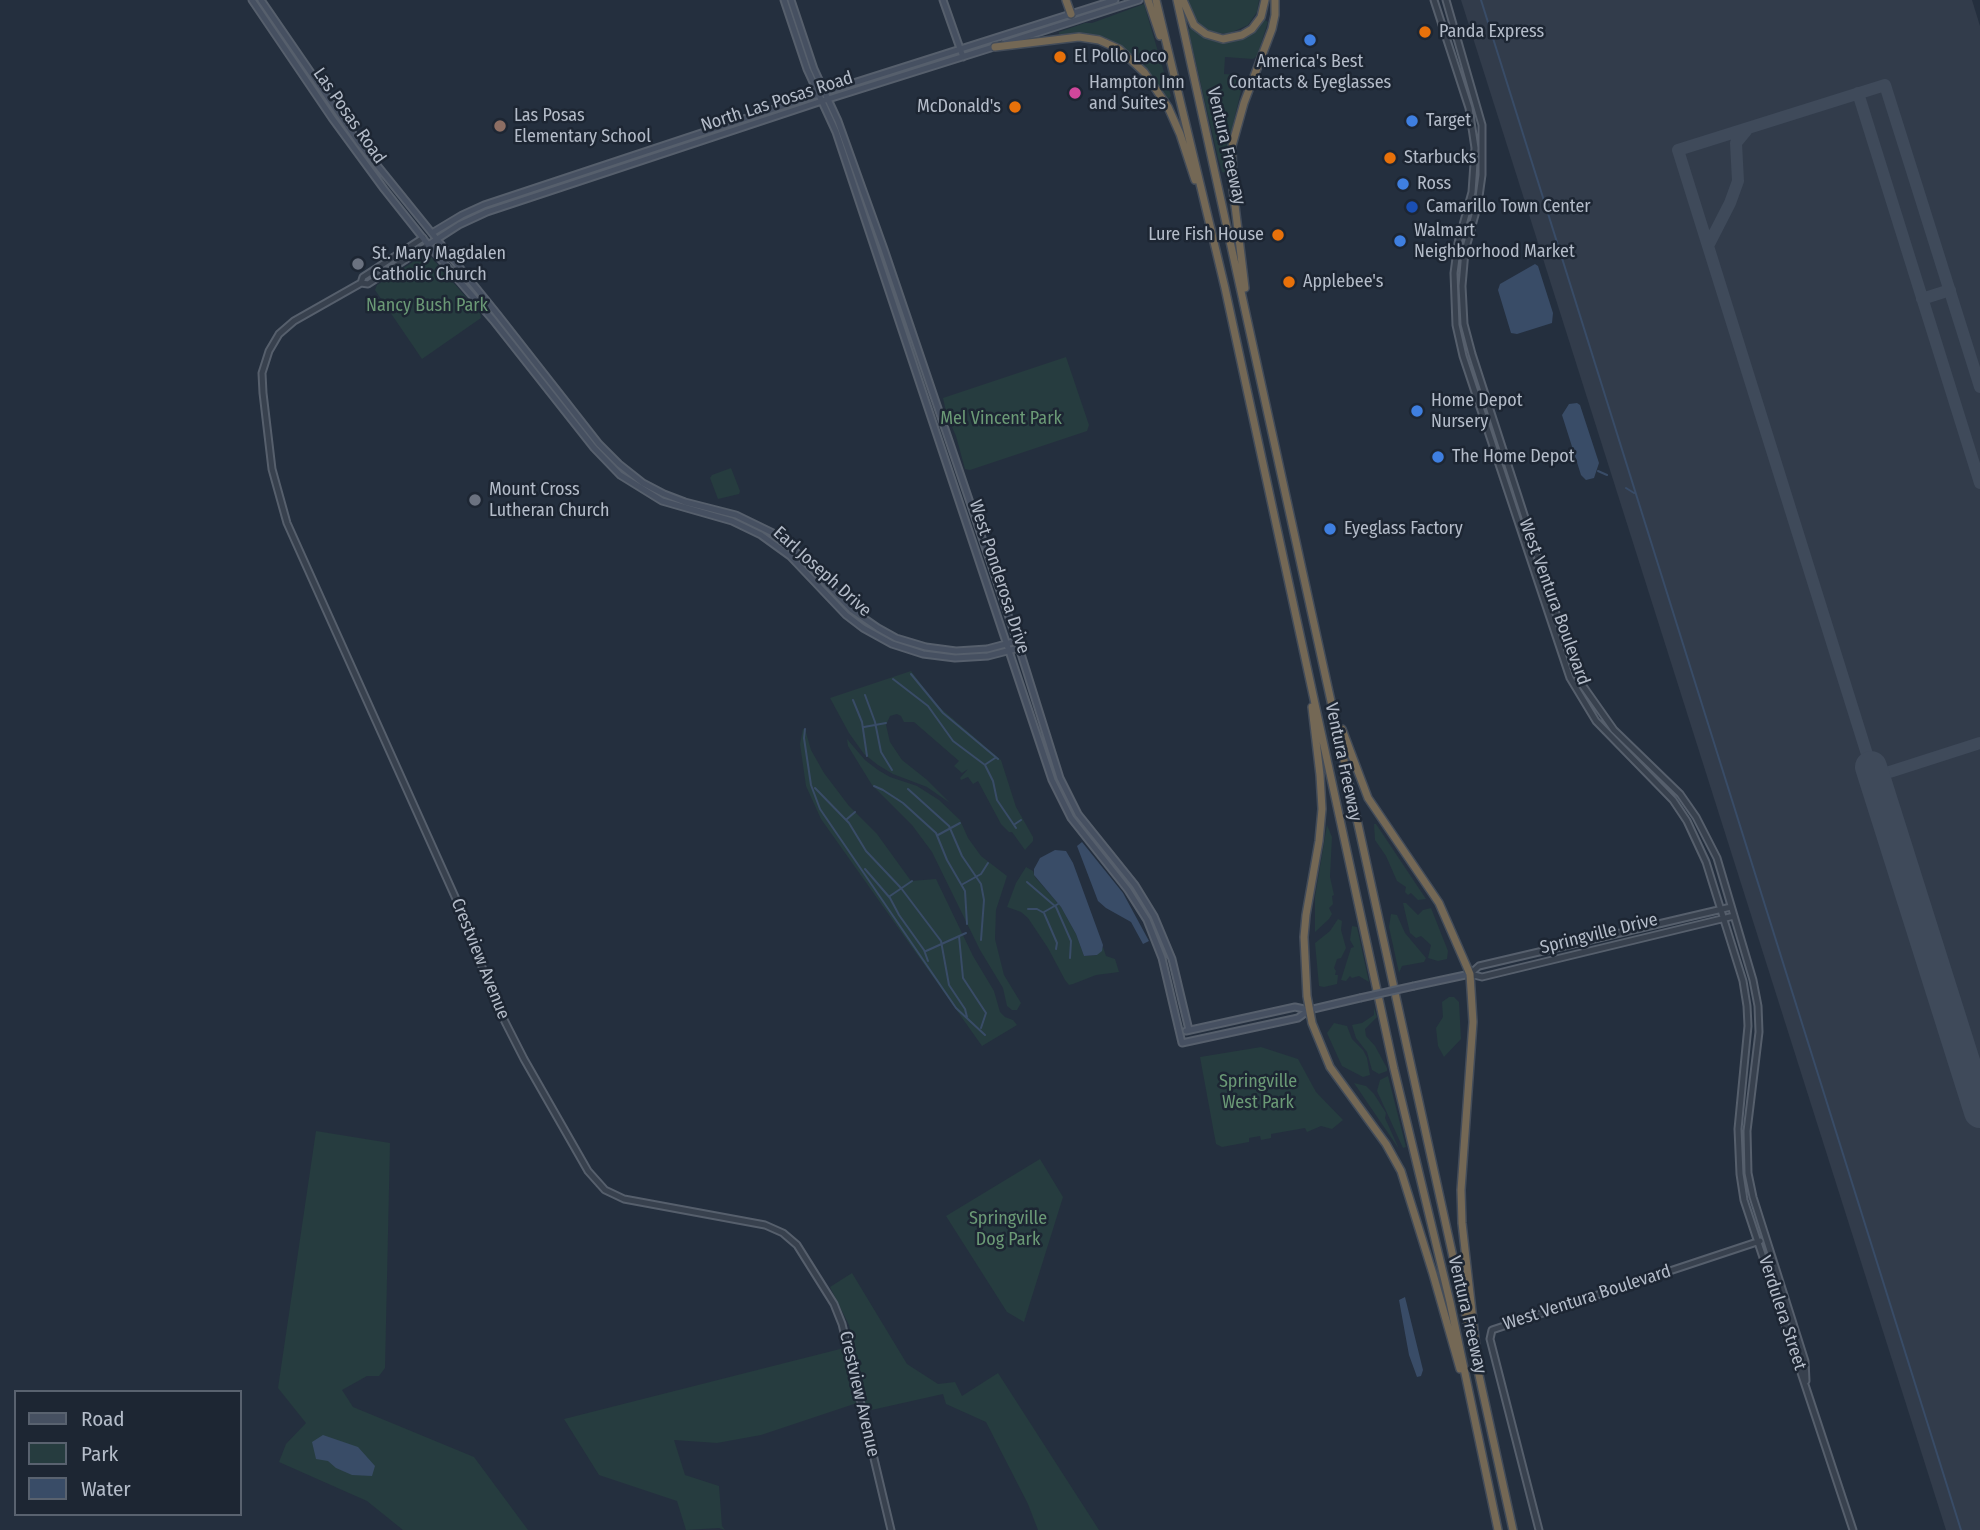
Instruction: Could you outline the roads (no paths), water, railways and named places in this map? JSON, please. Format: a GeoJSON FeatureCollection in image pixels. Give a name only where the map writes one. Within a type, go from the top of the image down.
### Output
{"type":"FeatureCollection","features":[{"type":"Feature","properties":{"kind":"highway"},"geometry":{"type":"LineString","coordinates":[[1066,0],[1072,18]]}},
{"type":"Feature","properties":{"kind":"highway"},"geometry":{"type":"LineString","coordinates":[[1148,0],[1174,77]]}},
{"type":"Feature","properties":{"kind":"highway","name":"Ventura Freeway"},"geometry":{"type":"LineString","coordinates":[[1156,0],[1210,223],[1394,1069],[1450,1302],[1498,1530]]}},
{"type":"Feature","properties":{"kind":"highway","name":"Ventura Freeway"},"geometry":{"type":"LineString","coordinates":[[1177,0],[1513,1530]]}},
{"type":"Feature","properties":{"kind":"highway"},"geometry":{"type":"LineString","coordinates":[[1183,0],[1194,25],[1206,34],[1223,39],[1252,29],[1264,11],[1265,0]]}},
{"type":"Feature","properties":{"kind":"highway"},"geometry":{"type":"LineString","coordinates":[[1245,303],[1233,189],[1232,146],[1242,109],[1272,29],[1275,0]]}},
{"type":"Feature","properties":{"kind":"highway"},"geometry":{"type":"LineString","coordinates":[[995,47],[1079,37],[1100,40],[1126,54],[1154,84],[1175,119],[1210,223]]}},
{"type":"Feature","properties":{"kind":"highway"},"geometry":{"type":"LineString","coordinates":[[1312,693],[1322,809],[1304,937],[1309,1010],[1331,1067],[1386,1144],[1405,1182],[1480,1445]]}},
{"type":"Feature","properties":{"kind":"highway"},"geometry":{"type":"LineString","coordinates":[[1330,693],[1368,798],[1439,903],[1470,974],[1473,1022],[1461,1190],[1464,1240],[1477,1341],[1475,1354]]}},
{"type":"Feature","properties":{"kind":"main road","name":"Las Posas Road"},"geometry":{"type":"LineString","coordinates":[[252,0],[345,136],[428,245]]}},
{"type":"Feature","properties":{"kind":"main road","name":"Las Posas Road"},"geometry":{"type":"LineString","coordinates":[[261,0],[360,144],[437,239]]}},
{"type":"Feature","properties":{"kind":"main road"},"geometry":{"type":"LineString","coordinates":[[784,0],[807,69],[822,93]]}},
{"type":"Feature","properties":{"kind":"main road"},"geometry":{"type":"LineString","coordinates":[[791,0],[825,100]]}},
{"type":"Feature","properties":{"kind":"main road"},"geometry":{"type":"LineString","coordinates":[[943,0],[963,57]]}},
{"type":"Feature","properties":{"kind":"main road","name":"North Las Posas Road"},"geometry":{"type":"LineString","coordinates":[[423,238],[477,208],[995,47],[1115,0]]}},
{"type":"Feature","properties":{"kind":"main road","name":"North Las Posas Road"},"geometry":{"type":"LineString","coordinates":[[428,245],[466,221],[487,212],[822,93],[960,49],[1139,0]]}},
{"type":"Feature","properties":{"kind":"main road","name":"West Ponderosa Drive"},"geometry":{"type":"LineString","coordinates":[[825,100],[861,183],[1018,645],[1060,778],[1080,817],[1135,885],[1154,916],[1172,959],[1189,1030]]}},
{"type":"Feature","properties":{"kind":"main road","name":"West Ponderosa Drive"},"geometry":{"type":"LineString","coordinates":[[825,100],[1052,780],[1071,818],[1128,890],[1147,920],[1162,958],[1182,1043]]}},
{"type":"Feature","properties":{"kind":"main road"},"geometry":{"type":"LineString","coordinates":[[778,109],[780,116]]}},
{"type":"Feature","properties":{"kind":"main road"},"geometry":{"type":"LineString","coordinates":[[854,186],[861,183]]}},
{"type":"Feature","properties":{"kind":"main road","name":"Earl Joseph Drive"},"geometry":{"type":"LineString","coordinates":[[437,239],[599,444],[635,477],[674,498],[746,519],[773,533],[852,610],[896,638],[926,647],[956,651],[1018,645]]}},
{"type":"Feature","properties":{"kind":"main road","name":"Earl Joseph Drive"},"geometry":{"type":"LineString","coordinates":[[428,245],[485,310],[613,469],[631,483],[671,505],[713,515],[750,528],[793,555]]}},
{"type":"Feature","properties":{"kind":"main road"},"geometry":{"type":"LineString","coordinates":[[896,311],[904,308]]}},
{"type":"Feature","properties":{"kind":"main road"},"geometry":{"type":"LineString","coordinates":[[631,483],[635,477]]}},
{"type":"Feature","properties":{"kind":"main road"},"geometry":{"type":"LineString","coordinates":[[1071,818],[1080,817]]}},
{"type":"Feature","properties":{"kind":"main road"},"geometry":{"type":"LineString","coordinates":[[1076,824],[1080,817]]}},
{"type":"Feature","properties":{"kind":"main road"},"geometry":{"type":"LineString","coordinates":[[1147,920],[1154,916]]}},
{"type":"Feature","properties":{"kind":"main road","name":"Springville Drive"},"geometry":{"type":"LineString","coordinates":[[1182,1043],[1298,1018],[1309,1010],[1470,974]]}},
{"type":"Feature","properties":{"kind":"main road","name":"Springville Drive"},"geometry":{"type":"LineString","coordinates":[[1180,1033],[1295,1007],[1309,1010]]}},
{"type":"Feature","properties":{"kind":"street","name":"West Ventura Boulevard"},"geometry":{"type":"LineString","coordinates":[[1434,0],[1469,108],[1474,137],[1473,184],[1456,257],[1453,286],[1456,326],[1470,380],[1570,678],[1596,721],[1666,793],[1687,821],[1702,851],[1743,981],[1747,1006],[1748,1026],[1738,1152],[1744,1200],[1758,1242]]}},
{"type":"Feature","properties":{"kind":"street","name":"West Ventura Boulevard"},"geometry":{"type":"LineString","coordinates":[[1447,0],[1482,125],[1482,175],[1478,204],[1465,251],[1462,286],[1464,324],[1481,386],[1577,674],[1591,700],[1609,723],[1667,779],[1696,817],[1717,858],[1753,980],[1758,1006],[1759,1032],[1747,1152],[1753,1197],[1767,1240],[1492,1330],[1490,1339],[1539,1530]]}},
{"type":"Feature","properties":{"kind":"street","name":"Crestview Avenue"},"geometry":{"type":"LineString","coordinates":[[361,283],[363,277],[423,238]]}},
{"type":"Feature","properties":{"kind":"street","name":"Crestview Avenue"},"geometry":{"type":"LineString","coordinates":[[428,245],[368,284],[361,283],[286,327],[272,344],[264,365],[262,389],[269,451],[277,491],[290,532],[456,899],[497,1006],[588,1171],[605,1189],[624,1199],[765,1225],[783,1233],[797,1245],[834,1304],[842,1324],[891,1530]]}},
{"type":"Feature","properties":{"kind":"street","name":"Springville Drive"},"geometry":{"type":"LineString","coordinates":[[1470,974],[1479,966],[1731,907]]}},
{"type":"Feature","properties":{"kind":"street","name":"Springville Drive"},"geometry":{"type":"LineString","coordinates":[[1470,974],[1482,977],[1734,916]]}},
{"type":"Feature","properties":{"kind":"street","name":"Verdulera Street"},"geometry":{"type":"LineString","coordinates":[[1767,1240],[1805,1362],[1807,1385]]}},
{"type":"Feature","properties":{"kind":"street","name":"Verdulera Street"},"geometry":{"type":"LineString","coordinates":[[1758,1242],[1853,1530]]}},
{"type":"Feature","properties":{"kind":"water"},"geometry":{"type":"Polygon","coordinates":[[[1535,264],[1538,266],[1553,313],[1552,323],[1517,334],[1511,333],[1498,290],[1500,284],[1535,264]]]}},
{"type":"Feature","properties":{"kind":"water"},"geometry":{"type":"Polygon","coordinates":[[[1569,404],[1580,405],[1599,463],[1594,478],[1586,480],[1581,475],[1562,415],[1569,404]]]}},
{"type":"Feature","properties":{"kind":"water"},"geometry":{"type":"Polygon","coordinates":[[[1082,842],[1123,893],[1149,941],[1143,944],[1131,922],[1098,901],[1077,846],[1082,842]]]}},
{"type":"Feature","properties":{"kind":"water"},"geometry":{"type":"Polygon","coordinates":[[[1055,850],[1066,851],[1073,863],[1103,945],[1102,951],[1097,955],[1084,956],[1076,934],[1061,907],[1034,875],[1040,858],[1055,850]]]}},
{"type":"Feature","properties":{"kind":"water"},"geometry":{"type":"Polygon","coordinates":[[[1405,1297],[1423,1370],[1421,1376],[1417,1377],[1409,1355],[1399,1300],[1405,1297]]]}},
{"type":"Feature","properties":{"kind":"water"},"geometry":{"type":"Polygon","coordinates":[[[323,1435],[358,1447],[375,1466],[372,1476],[352,1475],[328,1461],[316,1459],[312,1442],[323,1435]]]}},
{"type":"Feature","properties":{"kind":"waterway"},"geometry":{"type":"LineString","coordinates":[[1481,0],[1961,1530]]}},
{"type":"Feature","properties":{"kind":"waterway"},"geometry":{"type":"LineString","coordinates":[[1598,471],[1607,475]]}},
{"type":"Feature","properties":{"kind":"waterway"},"geometry":{"type":"LineString","coordinates":[[1626,488],[1634,493]]}},
{"type":"Feature","properties":{"kind":"waterway"},"geometry":{"type":"LineString","coordinates":[[911,674],[943,713],[998,759]]}},
{"type":"Feature","properties":{"kind":"waterway"},"geometry":{"type":"LineString","coordinates":[[893,679],[928,706],[953,741],[985,765],[993,781],[997,800],[1016,828]]}},
{"type":"Feature","properties":{"kind":"waterway"},"geometry":{"type":"LineString","coordinates":[[865,695],[875,722],[881,752],[892,770]]}},
{"type":"Feature","properties":{"kind":"waterway"},"geometry":{"type":"LineString","coordinates":[[853,700],[862,722],[867,756]]}},
{"type":"Feature","properties":{"kind":"waterway"},"geometry":{"type":"LineString","coordinates":[[864,727],[886,723]]}},
{"type":"Feature","properties":{"kind":"waterway"},"geometry":{"type":"LineString","coordinates":[[805,729],[811,785],[820,809],[956,1008],[985,1035]]}},
{"type":"Feature","properties":{"kind":"waterway"},"geometry":{"type":"LineString","coordinates":[[986,764],[995,758]]}},
{"type":"Feature","properties":{"kind":"waterway"},"geometry":{"type":"LineString","coordinates":[[874,786],[903,803],[936,833],[947,860],[965,891],[967,924]]}},
{"type":"Feature","properties":{"kind":"waterway"},"geometry":{"type":"LineString","coordinates":[[815,788],[849,823],[866,851],[901,888],[941,941],[949,985],[965,1009],[967,1017]]}},
{"type":"Feature","properties":{"kind":"waterway"},"geometry":{"type":"LineString","coordinates":[[908,789],[949,826],[962,856],[981,884],[984,900],[981,940]]}},
{"type":"Feature","properties":{"kind":"waterway"},"geometry":{"type":"LineString","coordinates":[[847,819],[855,812]]}},
{"type":"Feature","properties":{"kind":"waterway"},"geometry":{"type":"LineString","coordinates":[[1015,824],[1021,820]]}},
{"type":"Feature","properties":{"kind":"waterway"},"geometry":{"type":"LineString","coordinates":[[938,835],[960,823]]}},
{"type":"Feature","properties":{"kind":"waterway"},"geometry":{"type":"LineString","coordinates":[[963,884],[981,874],[988,863]]}},
{"type":"Feature","properties":{"kind":"waterway"},"geometry":{"type":"LineString","coordinates":[[865,869],[890,898],[924,950],[928,961]]}},
{"type":"Feature","properties":{"kind":"waterway"},"geometry":{"type":"LineString","coordinates":[[890,896],[912,881]]}},
{"type":"Feature","properties":{"kind":"waterway"},"geometry":{"type":"LineString","coordinates":[[1027,882],[1056,907],[1071,941],[1070,958]]}},
{"type":"Feature","properties":{"kind":"waterway"},"geometry":{"type":"LineString","coordinates":[[1044,912],[1058,904]]}},
{"type":"Feature","properties":{"kind":"waterway"},"geometry":{"type":"LineString","coordinates":[[1028,909],[1037,909],[1044,913],[1057,943],[1056,949]]}},
{"type":"Feature","properties":{"kind":"waterway"},"geometry":{"type":"LineString","coordinates":[[926,951],[966,933]]}},
{"type":"Feature","properties":{"kind":"waterway"},"geometry":{"type":"LineString","coordinates":[[959,936],[963,978],[986,1013],[981,1028]]}},
{"type":"Feature","properties":{"kind":"place","name":"Panda Express"},"geometry":{"type":"Point","coordinates":[1425,32]}},
{"type":"Feature","properties":{"kind":"place","name":"America's Best Contacts & Eyeglasses"},"geometry":{"type":"Point","coordinates":[1310,40]}},
{"type":"Feature","properties":{"kind":"place","name":"El Pollo Loco"},"geometry":{"type":"Point","coordinates":[1060,57]}},
{"type":"Feature","properties":{"kind":"place","name":"Hampton Inn and Suites"},"geometry":{"type":"Point","coordinates":[1075,93]}},
{"type":"Feature","properties":{"kind":"place","name":"McDonald's"},"geometry":{"type":"Point","coordinates":[1015,107]}},
{"type":"Feature","properties":{"kind":"place","name":"Target"},"geometry":{"type":"Point","coordinates":[1412,121]}},
{"type":"Feature","properties":{"kind":"place","name":"Las Posas Elementary School"},"geometry":{"type":"Point","coordinates":[500,126]}},
{"type":"Feature","properties":{"kind":"place","name":"Starbucks"},"geometry":{"type":"Point","coordinates":[1390,158]}},
{"type":"Feature","properties":{"kind":"place","name":"Ross"},"geometry":{"type":"Point","coordinates":[1403,184]}},
{"type":"Feature","properties":{"kind":"place","name":"Camarillo Town Center"},"geometry":{"type":"Point","coordinates":[1412,207]}},
{"type":"Feature","properties":{"kind":"place","name":"Lure Fish House"},"geometry":{"type":"Point","coordinates":[1278,235]}},
{"type":"Feature","properties":{"kind":"place","name":"Walmart Neighborhood Market"},"geometry":{"type":"Point","coordinates":[1400,241]}},
{"type":"Feature","properties":{"kind":"place","name":"St. Mary Magdalen Catholic Church"},"geometry":{"type":"Point","coordinates":[358,264]}},
{"type":"Feature","properties":{"kind":"place","name":"Applebee's"},"geometry":{"type":"Point","coordinates":[1289,282]}},
{"type":"Feature","properties":{"kind":"place","name":"Home Depot Nursery"},"geometry":{"type":"Point","coordinates":[1417,411]}},
{"type":"Feature","properties":{"kind":"place","name":"The Home Depot"},"geometry":{"type":"Point","coordinates":[1438,457]}},
{"type":"Feature","properties":{"kind":"place","name":"Mount Cross Lutheran Church"},"geometry":{"type":"Point","coordinates":[475,500]}},
{"type":"Feature","properties":{"kind":"place","name":"Eyeglass Factory"},"geometry":{"type":"Point","coordinates":[1330,529]}},
{"type":"Feature","properties":{"kind":"park label","name":"Nancy Bush Park"},"geometry":{"type":"Point","coordinates":[427,306]}},
{"type":"Feature","properties":{"kind":"park label","name":"Mel Vincent Park"},"geometry":{"type":"Point","coordinates":[1001,419]}},
{"type":"Feature","properties":{"kind":"park label","name":"Springville West Park"},"geometry":{"type":"Point","coordinates":[1258,1092]}},
{"type":"Feature","properties":{"kind":"park label","name":"Springville Dog Park"},"geometry":{"type":"Point","coordinates":[1008,1229]}}]}
